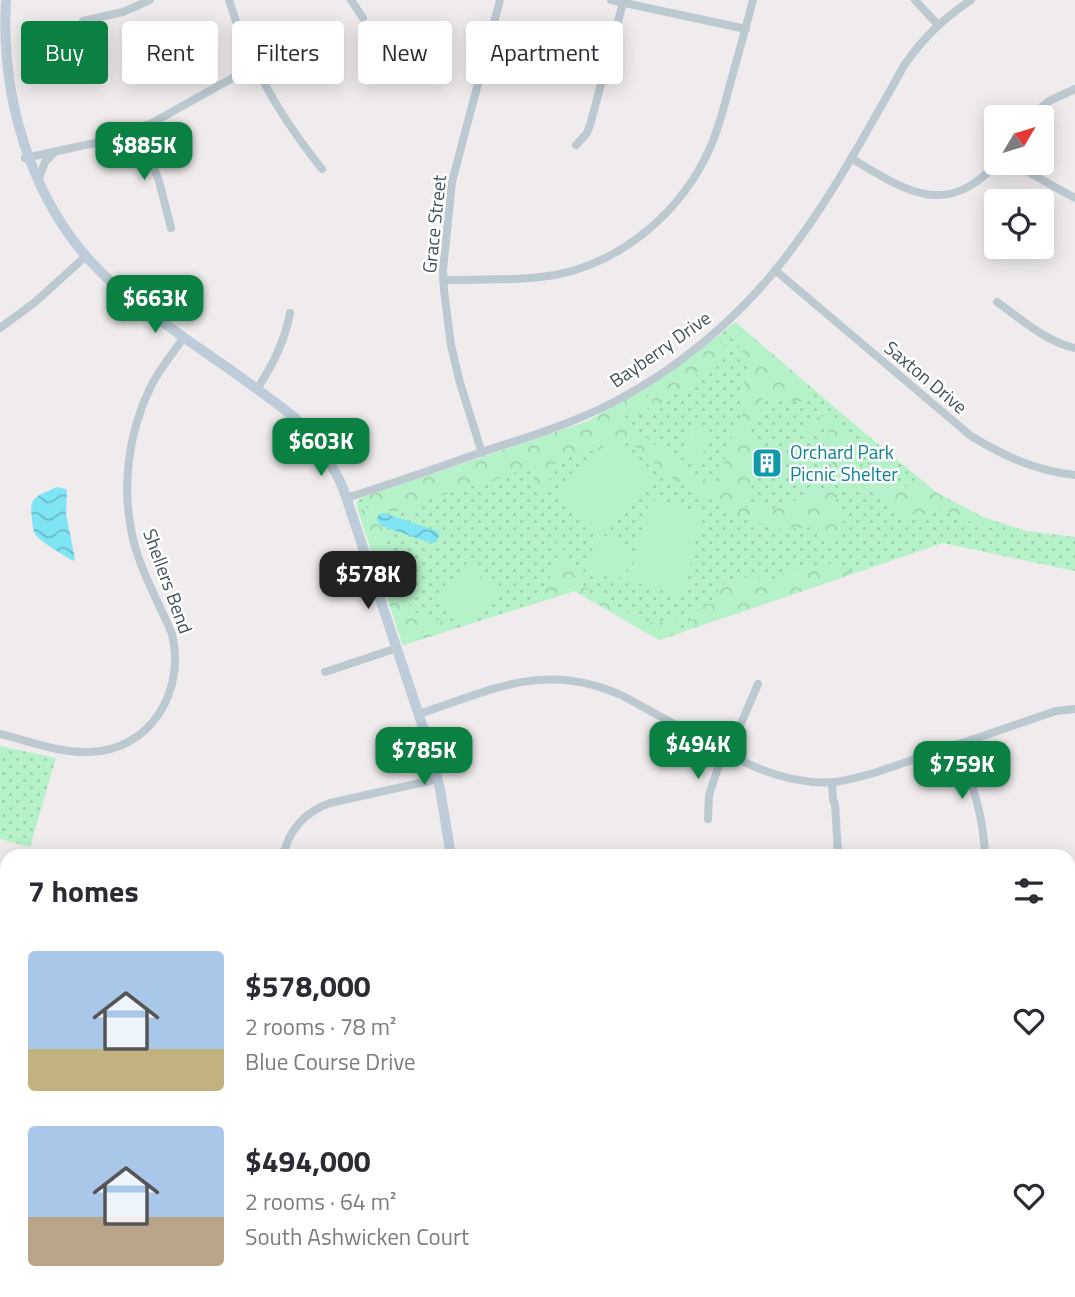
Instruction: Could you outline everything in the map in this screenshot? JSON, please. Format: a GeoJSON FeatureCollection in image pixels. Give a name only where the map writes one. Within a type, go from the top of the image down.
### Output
{"type":"FeatureCollection","features":[{"type":"Feature","properties":{"kind":"main road"},"geometry":{"type":"LineString","coordinates":[[6,0],[2,44],[12,118],[39,189],[60,223],[86,257],[117,287],[294,417],[334,468],[419,714],[438,779],[450,849]]}},
{"type":"Feature","properties":{"kind":"street"},"geometry":{"type":"LineString","coordinates":[[83,21],[124,12],[150,0]]}},
{"type":"Feature","properties":{"kind":"street"},"geometry":{"type":"LineString","coordinates":[[229,0],[237,21]]}},
{"type":"Feature","properties":{"kind":"street"},"geometry":{"type":"LineString","coordinates":[[351,0],[363,18]]}},
{"type":"Feature","properties":{"kind":"street","name":"Grace Street"},"geometry":{"type":"LineString","coordinates":[[482,453],[451,345],[443,280],[452,182],[500,0]]}},
{"type":"Feature","properties":{"kind":"street"},"geometry":{"type":"LineString","coordinates":[[611,0],[746,29]]}},
{"type":"Feature","properties":{"kind":"street"},"geometry":{"type":"LineString","coordinates":[[443,280],[557,274],[600,260],[625,247],[652,227],[676,203],[705,159],[719,121],[754,0]]}},
{"type":"Feature","properties":{"kind":"street"},"geometry":{"type":"LineString","coordinates":[[915,0],[938,25]]}},
{"type":"Feature","properties":{"kind":"street","name":"Bayberry Drive"},"geometry":{"type":"LineString","coordinates":[[346,498],[573,421],[645,384],[693,351],[754,295],[775,270],[807,228],[918,46],[938,25],[971,0]]}},
{"type":"Feature","properties":{"kind":"street"},"geometry":{"type":"LineString","coordinates":[[576,145],[589,129],[623,3]]}},
{"type":"Feature","properties":{"kind":"street"},"geometry":{"type":"LineString","coordinates":[[25,158],[95,143],[138,129],[186,105],[232,77]]}},
{"type":"Feature","properties":{"kind":"street"},"geometry":{"type":"LineString","coordinates":[[264,84],[278,109],[322,169]]}},
{"type":"Feature","properties":{"kind":"street"},"geometry":{"type":"LineString","coordinates":[[1044,105],[1075,89]]}},
{"type":"Feature","properties":{"kind":"street"},"geometry":{"type":"LineString","coordinates":[[138,129],[159,181],[171,228]]}},
{"type":"Feature","properties":{"kind":"street"},"geometry":{"type":"LineString","coordinates":[[39,189],[38,180],[43,165],[56,153]]}},
{"type":"Feature","properties":{"kind":"street"},"geometry":{"type":"LineString","coordinates":[[850,158],[907,190],[932,196],[968,187],[986,175]]}},
{"type":"Feature","properties":{"kind":"street"},"geometry":{"type":"LineString","coordinates":[[1034,175],[1075,198]]}},
{"type":"Feature","properties":{"kind":"street"},"geometry":{"type":"LineString","coordinates":[[0,328],[34,303],[86,257]]}},
{"type":"Feature","properties":{"kind":"street","name":"Saxton Drive"},"geometry":{"type":"LineString","coordinates":[[775,270],[971,436],[1015,461],[1051,472],[1075,475]]}},
{"type":"Feature","properties":{"kind":"street"},"geometry":{"type":"LineString","coordinates":[[997,302],[1051,339],[1075,348]]}},
{"type":"Feature","properties":{"kind":"street"},"geometry":{"type":"LineString","coordinates":[[257,389],[279,352],[290,313]]}},
{"type":"Feature","properties":{"kind":"street","name":"Shellers Bend"},"geometry":{"type":"LineString","coordinates":[[0,734],[66,751],[100,751],[125,743],[142,732],[158,716],[169,695],[176,667],[175,645],[134,540],[129,514],[129,460],[134,433],[151,386],[184,337]]}},
{"type":"Feature","properties":{"kind":"street"},"geometry":{"type":"LineString","coordinates":[[325,672],[397,648]]}},
{"type":"Feature","properties":{"kind":"street"},"geometry":{"type":"LineString","coordinates":[[419,714],[517,682],[556,678],[585,682],[607,688],[725,753],[766,772],[807,781],[834,782],[877,772],[1047,713],[1075,709]]}},
{"type":"Feature","properties":{"kind":"street"},"geometry":{"type":"LineString","coordinates":[[708,819],[711,787],[758,684]]}},
{"type":"Feature","properties":{"kind":"street"},"geometry":{"type":"LineString","coordinates":[[958,744],[979,807],[985,849]]}},
{"type":"Feature","properties":{"kind":"street"},"geometry":{"type":"LineString","coordinates":[[285,849],[297,824],[319,807],[438,779]]}},
{"type":"Feature","properties":{"kind":"street"},"geometry":{"type":"LineString","coordinates":[[834,782],[838,849]]}},
{"type":"Feature","properties":{"kind":"green space"},"geometry":{"type":"Polygon","coordinates":[[[735,322],[936,492],[983,517],[1026,531],[1075,537],[1075,571],[943,543],[659,640],[575,591],[403,645],[356,503],[360,499],[586,422],[653,385],[735,322]]]}},
{"type":"Feature","properties":{"kind":"green space"},"geometry":{"type":"Polygon","coordinates":[[[735,322],[817,392],[802,402],[762,399],[760,414],[751,429],[758,456],[757,474],[744,506],[750,510],[760,499],[774,509],[805,499],[804,490],[811,486],[818,494],[837,488],[840,496],[835,498],[846,519],[839,525],[843,540],[830,543],[820,527],[781,529],[754,523],[673,479],[631,443],[614,437],[599,450],[571,453],[547,469],[551,489],[546,492],[534,483],[533,465],[436,497],[426,495],[424,505],[411,511],[389,511],[383,521],[384,534],[412,611],[448,622],[445,632],[403,645],[358,511],[369,507],[364,497],[586,422],[637,393],[649,411],[644,417],[632,412],[622,418],[686,469],[722,488],[726,452],[740,423],[750,361],[725,330],[735,322]]]}},
{"type":"Feature","properties":{"kind":"green space"},"geometry":{"type":"Polygon","coordinates":[[[718,336],[728,350],[691,380],[694,385],[681,395],[677,391],[657,407],[643,390],[718,336]]]}},
{"type":"Feature","properties":{"kind":"green space"},"geometry":{"type":"Polygon","coordinates":[[[823,416],[849,435],[854,458],[864,465],[877,458],[889,466],[885,477],[899,491],[920,481],[959,506],[1003,525],[995,529],[968,521],[941,508],[924,521],[906,517],[871,491],[849,492],[831,462],[831,451],[822,442],[829,431],[821,423],[812,435],[805,429],[816,418],[823,416]]]}},
{"type":"Feature","properties":{"kind":"green space"},"geometry":{"type":"Polygon","coordinates":[[[693,425],[711,432],[699,464],[681,457],[693,425]]]}},
{"type":"Feature","properties":{"kind":"green space"},"geometry":{"type":"Polygon","coordinates":[[[618,437],[657,478],[596,536],[558,495],[618,437]]]}},
{"type":"Feature","properties":{"kind":"green space"},"geometry":{"type":"Polygon","coordinates":[[[650,499],[703,513],[682,595],[629,581],[650,499]]]}},
{"type":"Feature","properties":{"kind":"green space"},"geometry":{"type":"Polygon","coordinates":[[[602,536],[619,541],[628,552],[628,567],[617,580],[585,571],[595,542],[602,536]]]}},
{"type":"Feature","properties":{"kind":"green space"},"geometry":{"type":"Polygon","coordinates":[[[557,541],[585,587],[643,622],[657,623],[676,618],[680,633],[659,640],[575,591],[539,602],[537,597],[559,564],[557,541]]]}},
{"type":"Feature","properties":{"kind":"green space"},"geometry":{"type":"Polygon","coordinates":[[[467,563],[480,575],[480,579],[497,591],[467,625],[453,609],[436,597],[467,563]]]}},
{"type":"Feature","properties":{"kind":"green space"},"geometry":{"type":"Polygon","coordinates":[[[836,563],[852,574],[697,627],[689,613],[699,603],[712,604],[721,587],[727,582],[766,576],[763,584],[786,579],[782,572],[836,563]]]}},
{"type":"Feature","properties":{"kind":"green space"},"geometry":{"type":"Polygon","coordinates":[[[0,746],[56,758],[30,847],[0,839],[0,746]]]}},
{"type":"Feature","properties":{"kind":"water"},"geometry":{"type":"Polygon","coordinates":[[[57,487],[67,491],[66,514],[75,559],[73,561],[42,541],[33,528],[33,500],[57,487]]]}},
{"type":"Feature","properties":{"kind":"water"},"geometry":{"type":"Polygon","coordinates":[[[384,513],[437,531],[438,538],[435,543],[431,543],[382,526],[377,519],[379,514],[384,513]]]}},
{"type":"Feature","properties":{"kind":"place","name":"Orchard Park Picnic Shelter"},"geometry":{"type":"Point","coordinates":[767,463]}}]}
